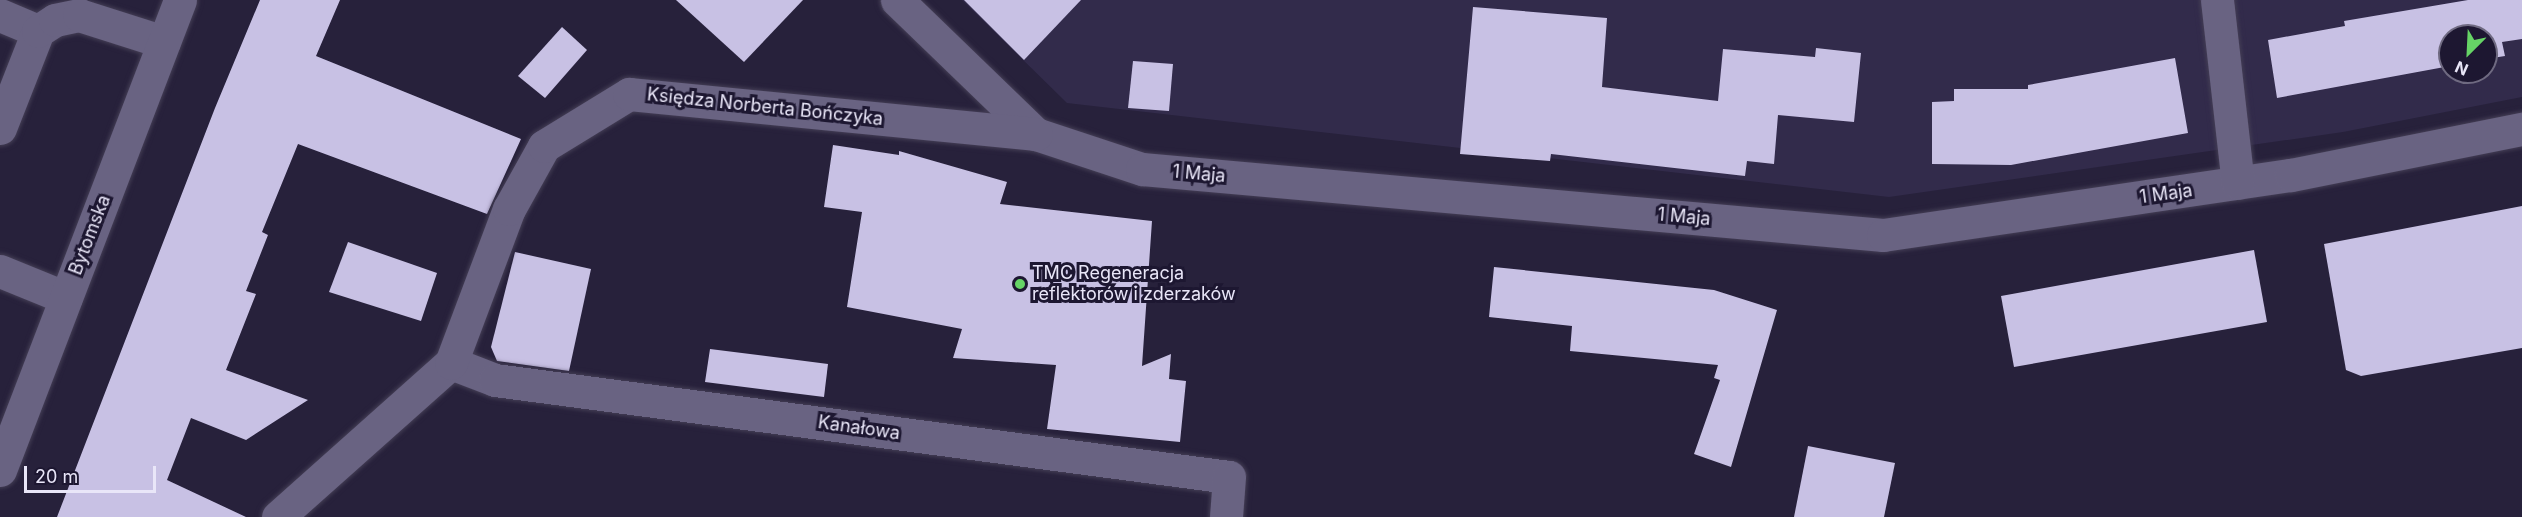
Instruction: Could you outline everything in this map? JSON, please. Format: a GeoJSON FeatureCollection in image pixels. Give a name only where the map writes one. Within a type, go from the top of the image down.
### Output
{"type":"FeatureCollection","features":[{"type":"Feature","properties":{"kind":"street","name":"Bytomska"},"geometry":{"type":"LineString","coordinates":[[0,470],[180,0]]}},
{"type":"Feature","properties":{"kind":"street","name":"1 Maja"},"geometry":{"type":"LineString","coordinates":[[897,0],[1036,134],[1142,169],[1883,235],[2238,183],[2522,129]]}},
{"type":"Feature","properties":{"kind":"street"},"geometry":{"type":"LineString","coordinates":[[2217,0],[2238,183]]}},
{"type":"Feature","properties":{"kind":"street"},"geometry":{"type":"LineString","coordinates":[[0,15],[38,31]]}},
{"type":"Feature","properties":{"kind":"street"},"geometry":{"type":"LineString","coordinates":[[0,128],[38,31],[55,20],[79,15],[164,42]]}},
{"type":"Feature","properties":{"kind":"street","name":"Księdza Norberta Bończyka"},"geometry":{"type":"LineString","coordinates":[[278,517],[451,363],[509,209],[544,146],[629,94],[1036,134]]}},
{"type":"Feature","properties":{"kind":"street"},"geometry":{"type":"LineString","coordinates":[[0,272],[66,298]]}},
{"type":"Feature","properties":{"kind":"street","name":"Kanałowa"},"geometry":{"type":"LineString","coordinates":[[451,363],[495,380],[1229,477],[1226,517]]}},
{"type":"Feature","properties":{"kind":"shaded area"},"geometry":{"type":"Polygon","coordinates":[[[962,0],[2522,0],[2522,97],[2343,132],[1889,197],[1067,103],[962,0]]]}},
{"type":"Feature","properties":{"kind":"building"},"geometry":{"type":"Polygon","coordinates":[[[260,0],[340,0],[316,56],[521,139],[487,214],[298,144],[262,232],[268,235],[246,291],[256,294],[226,370],[308,400],[246,440],[191,418],[167,480],[246,517],[57,517],[215,108],[260,0]]]}},
{"type":"Feature","properties":{"kind":"building"},"geometry":{"type":"Polygon","coordinates":[[[676,0],[803,0],[744,62],[676,0]]]}},
{"type":"Feature","properties":{"kind":"building"},"geometry":{"type":"Polygon","coordinates":[[[964,0],[1081,0],[1024,60],[964,0]]]}},
{"type":"Feature","properties":{"kind":"building"},"geometry":{"type":"Polygon","coordinates":[[[2468,0],[2522,0],[2522,39],[2502,42],[2505,56],[2498,57],[2498,24],[2438,24],[2438,68],[2277,98],[2268,40],[2345,26],[2344,21],[2468,0]]]}},
{"type":"Feature","properties":{"kind":"building"},"geometry":{"type":"Polygon","coordinates":[[[1473,7],[1607,18],[1602,87],[1718,101],[1723,49],[1815,57],[1816,48],[1861,53],[1854,122],[1778,115],[1774,164],[1747,161],[1745,176],[1551,154],[1550,161],[1460,154],[1473,7]]]}},
{"type":"Feature","properties":{"kind":"building"},"geometry":{"type":"Polygon","coordinates":[[[562,27],[587,50],[545,98],[518,76],[562,27]]]}},
{"type":"Feature","properties":{"kind":"building"},"geometry":{"type":"Polygon","coordinates":[[[2175,58],[2188,133],[2011,165],[1932,164],[1932,102],[1954,101],[1954,89],[2028,89],[2028,85],[2175,58]]]}},
{"type":"Feature","properties":{"kind":"building"},"geometry":{"type":"Polygon","coordinates":[[[1133,61],[1173,64],[1169,111],[1128,108],[1133,61]]]}},
{"type":"Feature","properties":{"kind":"building"},"geometry":{"type":"Polygon","coordinates":[[[833,145],[899,155],[899,151],[1007,182],[1000,204],[1152,221],[1142,366],[1171,354],[1169,379],[1186,381],[1180,442],[1047,429],[1056,365],[953,358],[962,329],[847,307],[862,212],[824,207],[833,145]]]}},
{"type":"Feature","properties":{"kind":"building"},"geometry":{"type":"Polygon","coordinates":[[[2522,206],[2522,348],[2361,376],[2346,370],[2324,244],[2522,206]]]}},
{"type":"Feature","properties":{"kind":"building"},"geometry":{"type":"Polygon","coordinates":[[[348,242],[437,273],[421,321],[329,292],[348,242]]]}},
{"type":"Feature","properties":{"kind":"building"},"geometry":{"type":"Polygon","coordinates":[[[2254,250],[2267,322],[2014,367],[2001,296],[2254,250]]]}},
{"type":"Feature","properties":{"kind":"building"},"geometry":{"type":"Polygon","coordinates":[[[515,252],[591,269],[569,371],[497,361],[491,347],[515,252]]]}},
{"type":"Feature","properties":{"kind":"building"},"geometry":{"type":"Polygon","coordinates":[[[1494,267],[1714,290],[1777,310],[1731,467],[1694,454],[1720,380],[1714,378],[1718,365],[1570,351],[1572,326],[1489,317],[1494,267]]]}},
{"type":"Feature","properties":{"kind":"building"},"geometry":{"type":"Polygon","coordinates":[[[710,349],[828,364],[824,397],[705,382],[710,349]]]}},
{"type":"Feature","properties":{"kind":"building"},"geometry":{"type":"Polygon","coordinates":[[[1808,446],[1895,463],[1884,517],[1794,517],[1808,446]]]}},
{"type":"Feature","properties":{"kind":"place","name":"TMC Regeneracja reflektorów i zderzaków"},"geometry":{"type":"Point","coordinates":[1020,284]}}]}
